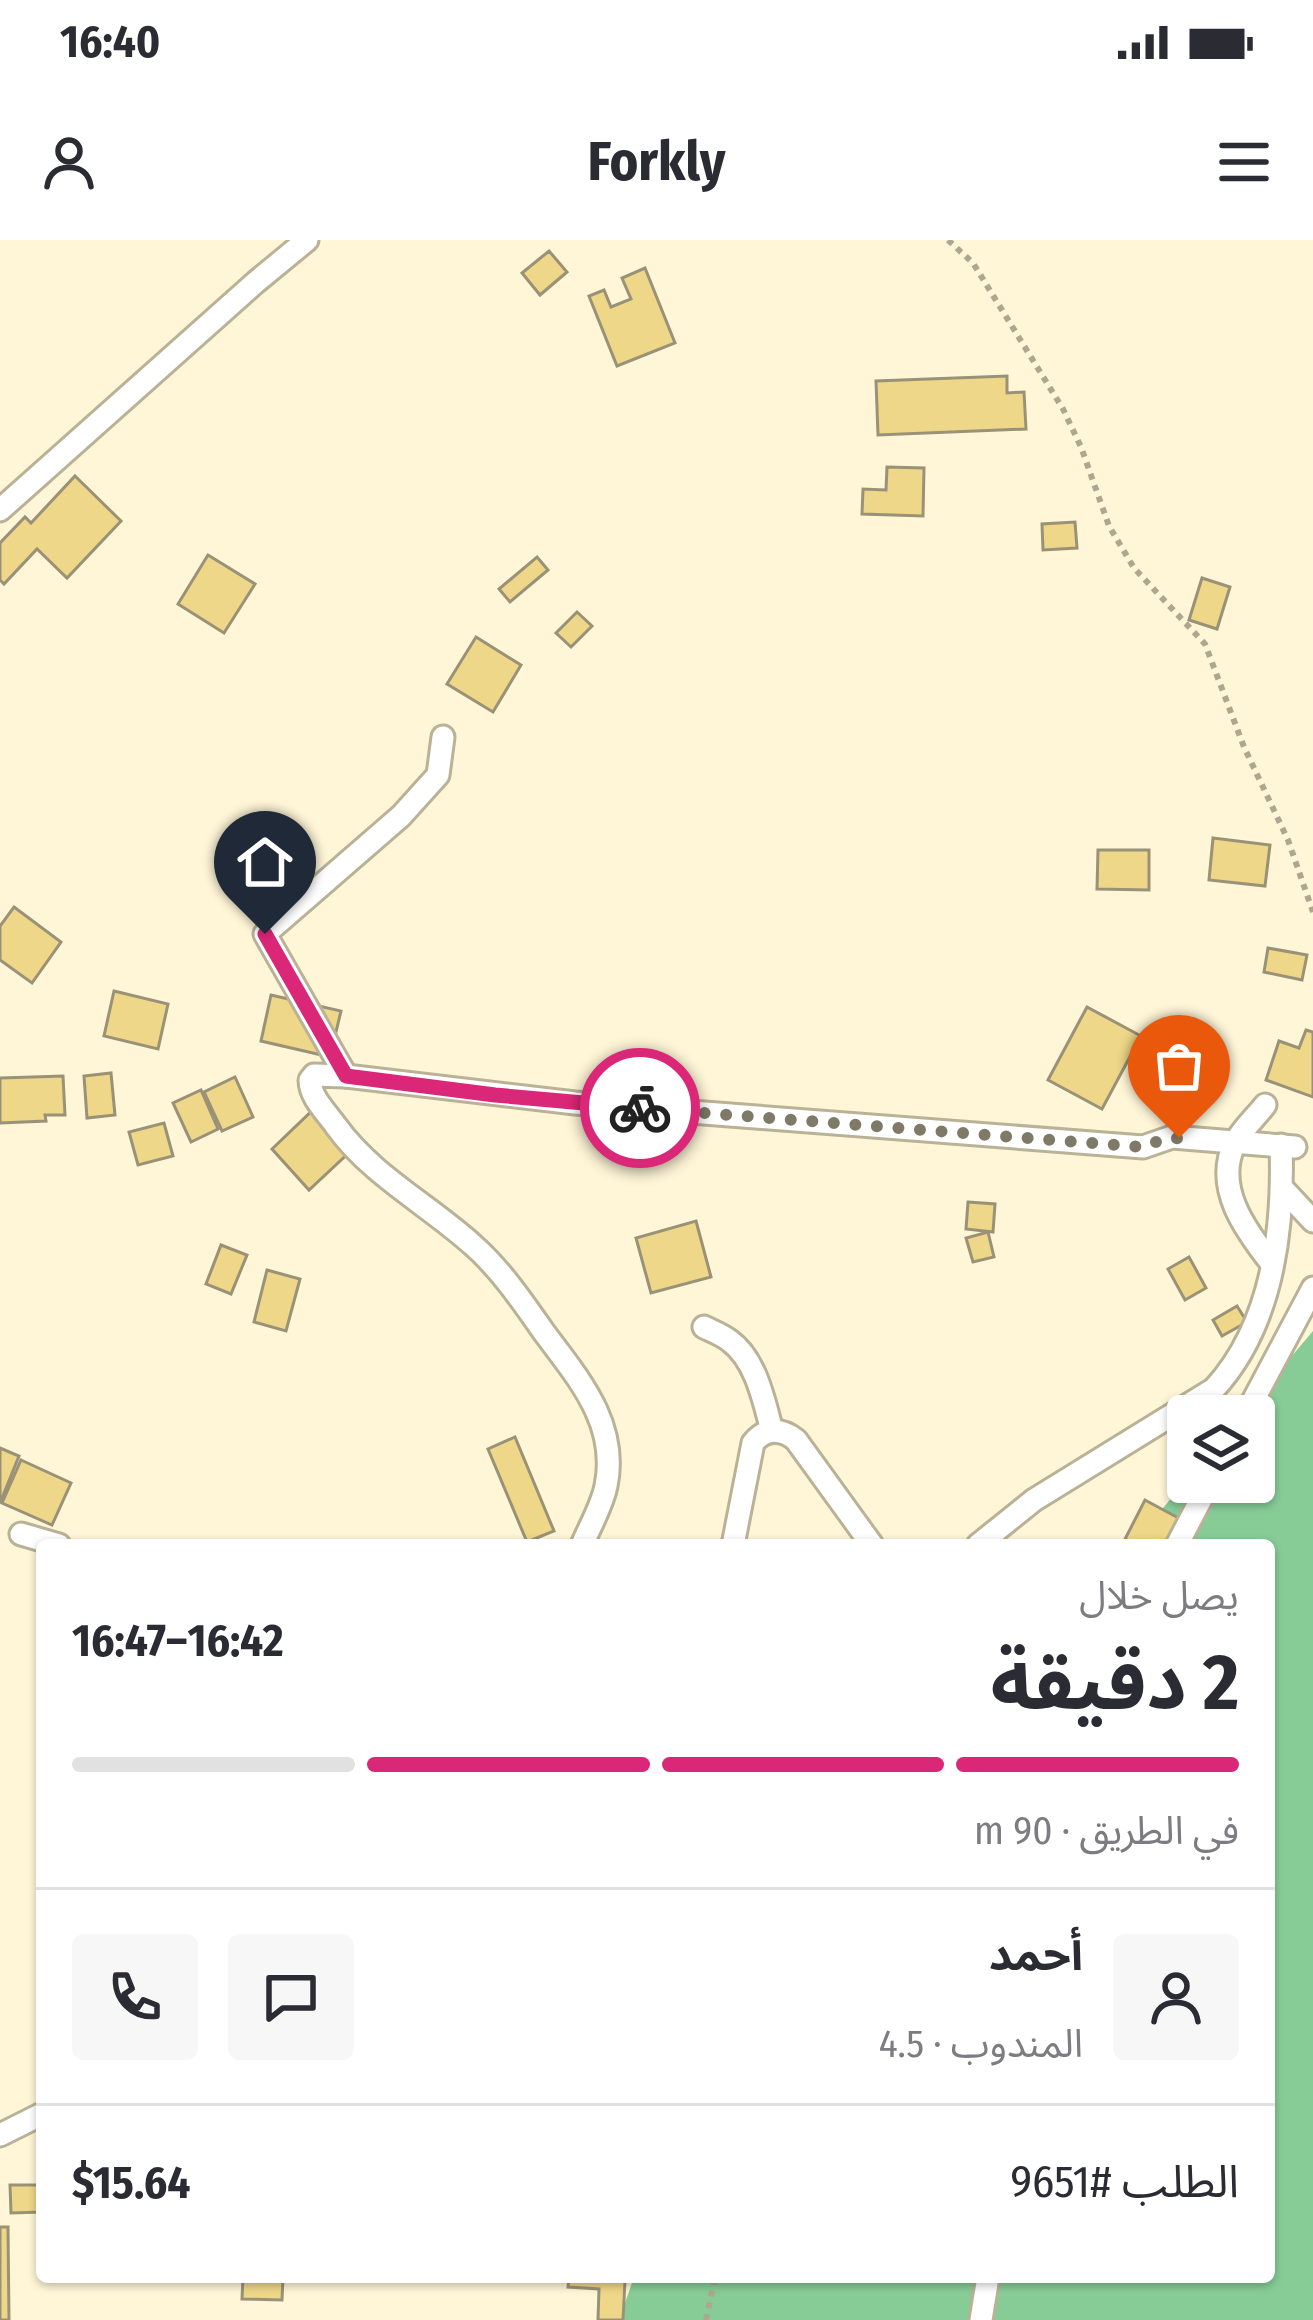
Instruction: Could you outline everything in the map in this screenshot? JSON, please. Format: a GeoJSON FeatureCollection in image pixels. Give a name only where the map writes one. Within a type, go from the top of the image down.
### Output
{"type":"FeatureCollection","features":[{"type":"Feature","properties":{"kind":"lane"},"geometry":{"type":"LineString","coordinates":[[0,510],[307,240]]}},
{"type":"Feature","properties":{"kind":"lane"},"geometry":{"type":"LineString","coordinates":[[346,1076],[265,934],[400,816],[438,775],[443,737]]}},
{"type":"Feature","properties":{"kind":"lane"},"geometry":{"type":"LineString","coordinates":[[584,1539],[605,1487],[608,1461],[604,1424],[588,1393],[510,1285],[475,1246],[344,1137],[310,1090],[310,1080],[318,1073],[575,1103],[1143,1147],[1172,1137],[1288,1146],[1272,1264],[1251,1340],[1233,1369],[1214,1389],[1034,1500],[985,1539]]}},
{"type":"Feature","properties":{"kind":"lane"},"geometry":{"type":"LineString","coordinates":[[1265,1105],[1236,1142],[1227,1179],[1231,1200],[1272,1264]]}},
{"type":"Feature","properties":{"kind":"lane"},"geometry":{"type":"LineString","coordinates":[[1283,1190],[1313,1221]]}},
{"type":"Feature","properties":{"kind":"lane"},"geometry":{"type":"LineString","coordinates":[[1256,1395],[1313,1288]]}},
{"type":"Feature","properties":{"kind":"lane"},"geometry":{"type":"LineString","coordinates":[[704,1327],[732,1341],[744,1357],[762,1392],[772,1431]]}},
{"type":"Feature","properties":{"kind":"lane"},"geometry":{"type":"LineString","coordinates":[[734,1539],[753,1443],[772,1431],[796,1440],[868,1539]]}},
{"type":"Feature","properties":{"kind":"lane"},"geometry":{"type":"LineString","coordinates":[[1180,1539],[1199,1503]]}},
{"type":"Feature","properties":{"kind":"lane"},"geometry":{"type":"LineString","coordinates":[[21,1534],[38,1539]]}},
{"type":"Feature","properties":{"kind":"lane"},"geometry":{"type":"LineString","coordinates":[[0,2135],[36,2117]]}},
{"type":"Feature","properties":{"kind":"lane"},"geometry":{"type":"LineString","coordinates":[[981,2320],[987,2283]]}},
{"type":"Feature","properties":{"kind":"path"},"geometry":{"type":"LineString","coordinates":[[948,240],[973,263],[1064,410],[1108,526],[1134,568],[1205,644],[1244,747],[1288,840],[1313,912]]}},
{"type":"Feature","properties":{"kind":"path"},"geometry":{"type":"LineString","coordinates":[[706,2320],[715,2283]]}},
{"type":"Feature","properties":{"kind":"green space"},"geometry":{"type":"Polygon","coordinates":[[[1313,1331],[1313,2320],[619,2320],[632,2283],[1275,2283],[1275,1539],[1137,1539],[1167,1503],[1275,1503],[1275,1395],[1259,1395],[1313,1331]]]}},
{"type":"Feature","properties":{"kind":"building"},"geometry":{"type":"Polygon","coordinates":[[[549,251],[567,272],[540,295],[522,273],[549,251]]]}},
{"type":"Feature","properties":{"kind":"building"},"geometry":{"type":"Polygon","coordinates":[[[645,268],[675,343],[617,366],[589,296],[604,290],[611,307],[631,299],[622,278],[645,268]]]}},
{"type":"Feature","properties":{"kind":"building"},"geometry":{"type":"Polygon","coordinates":[[[1007,376],[1007,393],[1024,392],[1026,429],[878,435],[876,381],[1007,376]]]}},
{"type":"Feature","properties":{"kind":"building"},"geometry":{"type":"Polygon","coordinates":[[[887,467],[924,468],[923,516],[862,514],[863,489],[886,490],[887,467]]]}},
{"type":"Feature","properties":{"kind":"building"},"geometry":{"type":"Polygon","coordinates":[[[75,476],[121,521],[67,578],[37,549],[4,584],[0,543],[25,517],[31,523],[75,476]]]}},
{"type":"Feature","properties":{"kind":"building"},"geometry":{"type":"Polygon","coordinates":[[[1075,522],[1077,548],[1043,550],[1042,524],[1075,522]]]}},
{"type":"Feature","properties":{"kind":"building"},"geometry":{"type":"Polygon","coordinates":[[[208,555],[255,584],[224,633],[178,604],[208,555]]]}},
{"type":"Feature","properties":{"kind":"building"},"geometry":{"type":"Polygon","coordinates":[[[537,557],[548,570],[510,602],[499,589],[537,557]]]}},
{"type":"Feature","properties":{"kind":"building"},"geometry":{"type":"Polygon","coordinates":[[[1202,578],[1230,587],[1217,629],[1189,620],[1202,578]]]}},
{"type":"Feature","properties":{"kind":"building"},"geometry":{"type":"Polygon","coordinates":[[[577,612],[592,626],[571,647],[556,633],[577,612]]]}},
{"type":"Feature","properties":{"kind":"building"},"geometry":{"type":"Polygon","coordinates":[[[476,637],[521,665],[493,712],[447,684],[476,637]]]}},
{"type":"Feature","properties":{"kind":"building"},"geometry":{"type":"Polygon","coordinates":[[[1213,838],[1270,845],[1265,886],[1209,880],[1213,838]]]}},
{"type":"Feature","properties":{"kind":"building"},"geometry":{"type":"Polygon","coordinates":[[[1098,850],[1149,850],[1149,890],[1097,889],[1098,850]]]}},
{"type":"Feature","properties":{"kind":"building"},"geometry":{"type":"Polygon","coordinates":[[[14,907],[61,942],[32,983],[0,960],[0,926],[14,907]]]}},
{"type":"Feature","properties":{"kind":"building"},"geometry":{"type":"Polygon","coordinates":[[[1268,948],[1307,955],[1302,980],[1264,972],[1268,948]]]}},
{"type":"Feature","properties":{"kind":"building"},"geometry":{"type":"Polygon","coordinates":[[[114,991],[168,1004],[158,1049],[104,1036],[114,991]]]}},
{"type":"Feature","properties":{"kind":"building"},"geometry":{"type":"Polygon","coordinates":[[[271,995],[341,1011],[330,1057],[261,1041],[271,995]]]}},
{"type":"Feature","properties":{"kind":"building"},"geometry":{"type":"Polygon","coordinates":[[[1087,1007],[1141,1036],[1102,1109],[1048,1080],[1087,1007]]]}},
{"type":"Feature","properties":{"kind":"building"},"geometry":{"type":"Polygon","coordinates":[[[1306,1030],[1313,1032],[1313,1097],[1266,1080],[1279,1041],[1299,1048],[1306,1030]]]}},
{"type":"Feature","properties":{"kind":"building"},"geometry":{"type":"Polygon","coordinates":[[[111,1073],[115,1115],[87,1118],[84,1076],[111,1073]]]}},
{"type":"Feature","properties":{"kind":"building"},"geometry":{"type":"Polygon","coordinates":[[[63,1076],[65,1115],[45,1115],[46,1121],[0,1123],[0,1078],[63,1076]]]}},
{"type":"Feature","properties":{"kind":"building"},"geometry":{"type":"Polygon","coordinates":[[[235,1077],[253,1117],[222,1131],[204,1092],[235,1077]]]}},
{"type":"Feature","properties":{"kind":"building"},"geometry":{"type":"Polygon","coordinates":[[[201,1090],[218,1129],[191,1142],[173,1103],[201,1090]]]}},
{"type":"Feature","properties":{"kind":"building"},"geometry":{"type":"Polygon","coordinates":[[[316,1107],[354,1148],[309,1190],[272,1149],[316,1107]]]}},
{"type":"Feature","properties":{"kind":"building"},"geometry":{"type":"Polygon","coordinates":[[[164,1123],[173,1156],[138,1165],[129,1132],[164,1123]]]}},
{"type":"Feature","properties":{"kind":"building"},"geometry":{"type":"Polygon","coordinates":[[[968,1202],[995,1204],[993,1232],[966,1229],[968,1202]]]}},
{"type":"Feature","properties":{"kind":"building"},"geometry":{"type":"Polygon","coordinates":[[[696,1221],[711,1277],[651,1293],[636,1238],[696,1221]]]}},
{"type":"Feature","properties":{"kind":"building"},"geometry":{"type":"Polygon","coordinates":[[[988,1232],[994,1257],[973,1262],[966,1238],[988,1232]]]}},
{"type":"Feature","properties":{"kind":"building"},"geometry":{"type":"Polygon","coordinates":[[[221,1245],[247,1255],[231,1294],[206,1284],[221,1245]]]}},
{"type":"Feature","properties":{"kind":"building"},"geometry":{"type":"Polygon","coordinates":[[[1189,1257],[1206,1288],[1185,1300],[1168,1269],[1189,1257]]]}},
{"type":"Feature","properties":{"kind":"building"},"geometry":{"type":"Polygon","coordinates":[[[267,1270],[300,1279],[286,1331],[254,1322],[267,1270]]]}},
{"type":"Feature","properties":{"kind":"building"},"geometry":{"type":"Polygon","coordinates":[[[1237,1306],[1247,1322],[1222,1336],[1213,1320],[1237,1306]]]}},
{"type":"Feature","properties":{"kind":"building"},"geometry":{"type":"Polygon","coordinates":[[[515,1437],[554,1531],[526,1539],[488,1449],[515,1437]]]}},
{"type":"Feature","properties":{"kind":"building"},"geometry":{"type":"Polygon","coordinates":[[[0,1448],[19,1456],[0,1503],[0,1448]]]}},
{"type":"Feature","properties":{"kind":"building"},"geometry":{"type":"Polygon","coordinates":[[[21,1460],[71,1483],[52,1525],[2,1503],[21,1460]]]}},
{"type":"Feature","properties":{"kind":"building"},"geometry":{"type":"Polygon","coordinates":[[[1145,1500],[1184,1521],[1174,1539],[1125,1539],[1145,1500]]]}},
{"type":"Feature","properties":{"kind":"building"},"geometry":{"type":"Polygon","coordinates":[[[10,2185],[36,2185],[36,2212],[11,2213],[10,2185]]]}},
{"type":"Feature","properties":{"kind":"building"},"geometry":{"type":"Polygon","coordinates":[[[0,2227],[8,2227],[9,2320],[0,2320],[0,2227]]]}},
{"type":"Feature","properties":{"kind":"building"},"geometry":{"type":"Polygon","coordinates":[[[243,2283],[283,2283],[282,2300],[242,2299],[243,2283]]]}},
{"type":"Feature","properties":{"kind":"building"},"geometry":{"type":"Polygon","coordinates":[[[568,2283],[625,2283],[623,2320],[598,2320],[599,2289],[568,2287],[568,2283]]]}},
{"type":"Feature","properties":{"kind":"way so far"},"geometry":{"type":"LineString","coordinates":[[640,1108],[1143,1147],[1179,1138]]}},
{"type":"Feature","properties":{"kind":"route"},"geometry":{"type":"LineString","coordinates":[[265,934],[346,1076],[640,1108]]}}]}
